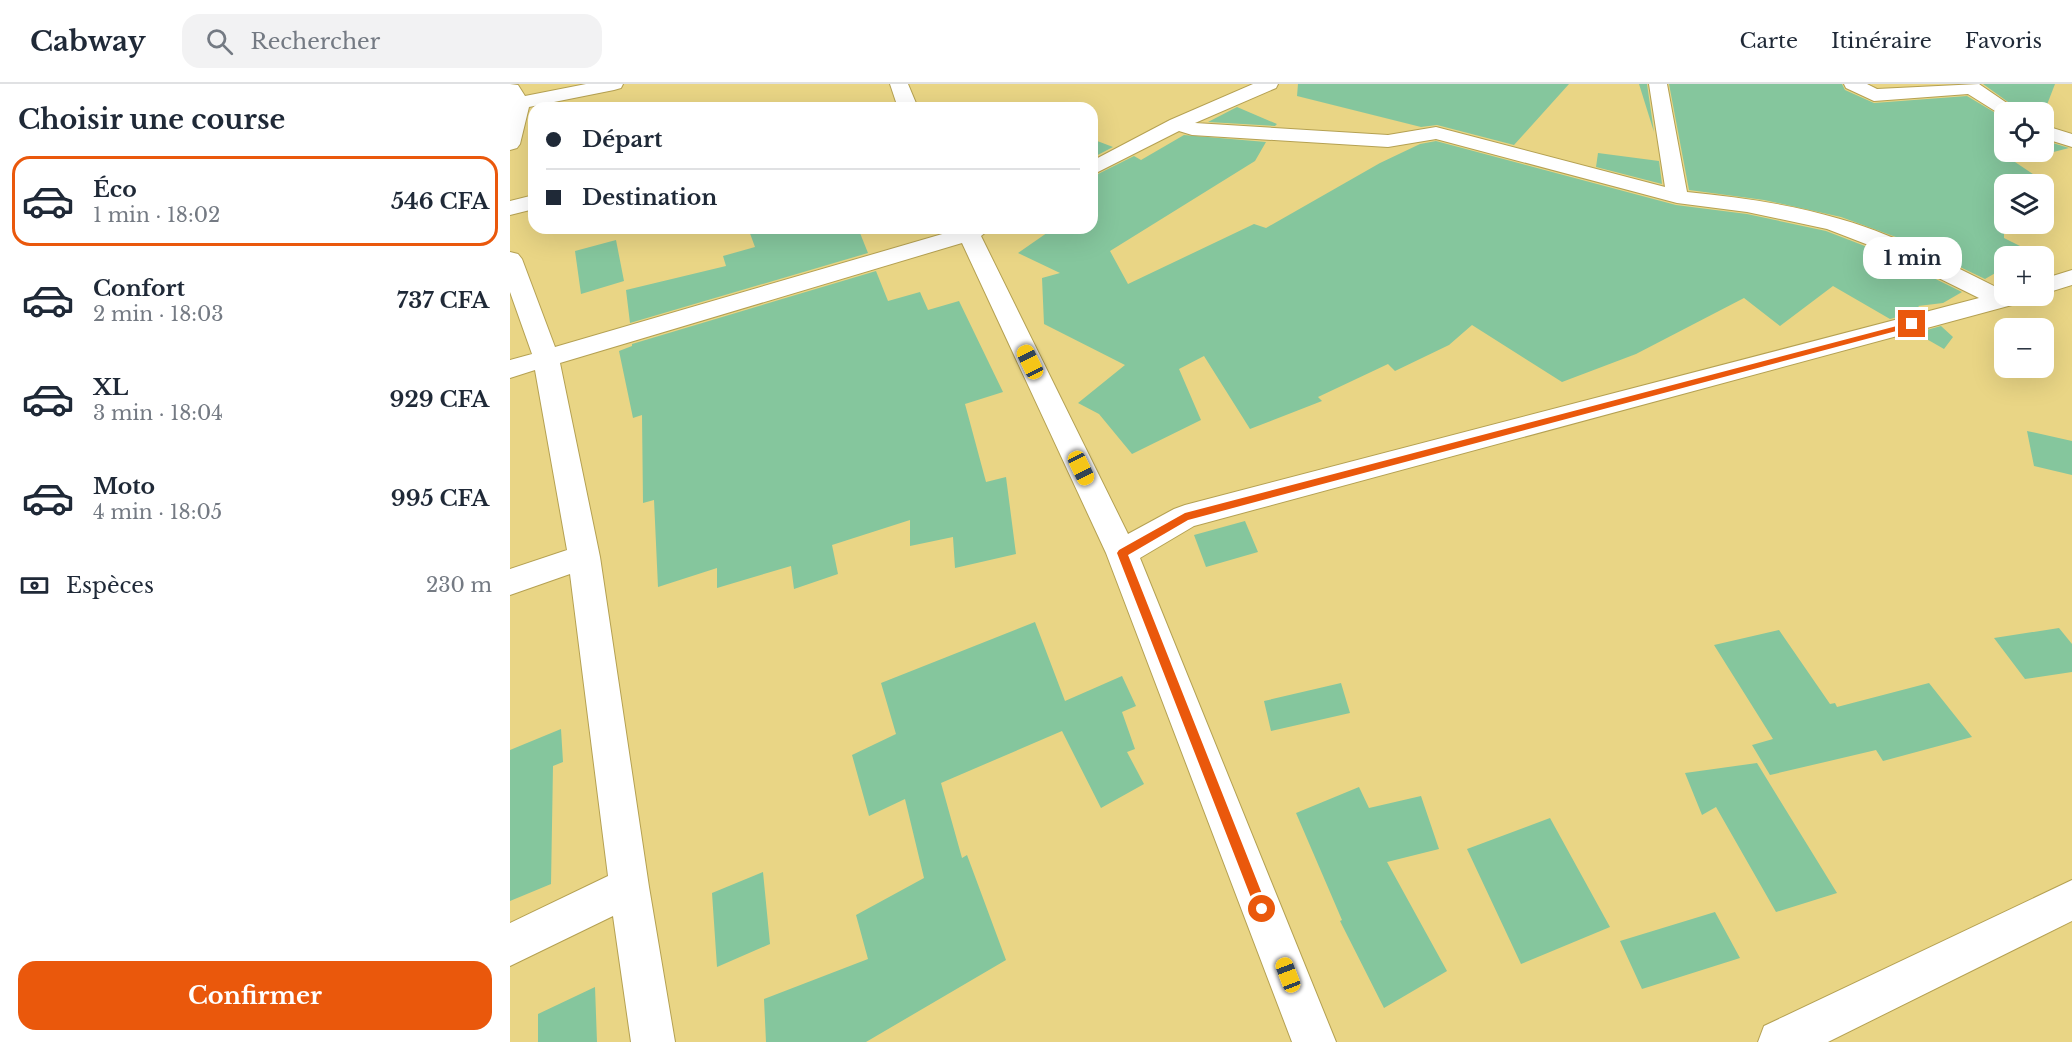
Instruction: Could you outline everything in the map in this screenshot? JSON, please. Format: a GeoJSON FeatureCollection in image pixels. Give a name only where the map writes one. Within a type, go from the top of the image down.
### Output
{"type":"FeatureCollection","features":[{"type":"Feature","properties":{"kind":"street"},"geometry":{"type":"LineString","coordinates":[[510,144],[514,99],[614,84]]}},
{"type":"Feature","properties":{"kind":"street"},"geometry":{"type":"LineString","coordinates":[[899,84],[905,102]]}},
{"type":"Feature","properties":{"kind":"street"},"geometry":{"type":"LineString","coordinates":[[1098,166],[1177,124],[1269,84]]}},
{"type":"Feature","properties":{"kind":"street"},"geometry":{"type":"LineString","coordinates":[[1658,84],[1677,197]]}},
{"type":"Feature","properties":{"kind":"street"},"geometry":{"type":"LineString","coordinates":[[1853,84],[1874,95],[1968,86],[1994,102]]}},
{"type":"Feature","properties":{"kind":"street"},"geometry":{"type":"LineString","coordinates":[[1177,124],[1192,129],[1388,141],[1436,133],[1677,197],[1747,205],[1834,224],[1892,246],[1994,291]]}},
{"type":"Feature","properties":{"kind":"street"},"geometry":{"type":"LineString","coordinates":[[2054,135],[2072,141]]}},
{"type":"Feature","properties":{"kind":"street"},"geometry":{"type":"LineString","coordinates":[[510,208],[528,204]]}},
{"type":"Feature","properties":{"kind":"street"},"geometry":{"type":"LineString","coordinates":[[510,369],[958,234]]}},
{"type":"Feature","properties":{"kind":"street"},"geometry":{"type":"LineString","coordinates":[[973,234],[1122,553],[1314,1042]]}},
{"type":"Feature","properties":{"kind":"street"},"geometry":{"type":"LineString","coordinates":[[510,259],[546,357],[584,557],[629,886],[654,1042]]}},
{"type":"Feature","properties":{"kind":"street"},"geometry":{"type":"LineString","coordinates":[[2054,283],[2072,277]]}},
{"type":"Feature","properties":{"kind":"street"},"geometry":{"type":"LineString","coordinates":[[1122,553],[1185,517],[1994,302]]}},
{"type":"Feature","properties":{"kind":"street"},"geometry":{"type":"LineString","coordinates":[[510,582],[584,557]]}},
{"type":"Feature","properties":{"kind":"street"},"geometry":{"type":"LineString","coordinates":[[510,945],[629,886]]}},
{"type":"Feature","properties":{"kind":"street"},"geometry":{"type":"LineString","coordinates":[[1780,1042],[2072,900]]}},
{"type":"Feature","properties":{"kind":"building"},"geometry":{"type":"Polygon","coordinates":[[[1298,84],[1569,84],[1514,145],[1437,125],[1421,127],[1297,96],[1298,84]]]}},
{"type":"Feature","properties":{"kind":"building"},"geometry":{"type":"Polygon","coordinates":[[[1639,84],[1647,84],[1654,132],[1639,84]]]}},
{"type":"Feature","properties":{"kind":"building"},"geometry":{"type":"Polygon","coordinates":[[[1669,84],[1842,84],[1845,90],[1874,103],[1967,96],[1994,112],[1994,162],[2015,162],[2033,174],[1994,174],[1994,234],[2004,234],[2004,238],[2020,246],[1994,246],[1994,274],[1985,279],[1904,240],[1841,217],[1764,200],[1689,190],[1669,84]]]}},
{"type":"Feature","properties":{"kind":"building"},"geometry":{"type":"Polygon","coordinates":[[[1983,84],[2055,84],[2048,102],[2008,102],[1983,84]]]}},
{"type":"Feature","properties":{"kind":"building"},"geometry":{"type":"Polygon","coordinates":[[[1237,107],[1277,124],[1275,126],[1208,122],[1237,107]]]}},
{"type":"Feature","properties":{"kind":"building"},"geometry":{"type":"Polygon","coordinates":[[[1184,135],[1266,142],[1255,161],[1110,251],[1128,284],[1254,224],[1266,228],[1380,163],[1420,144],[1436,141],[1676,205],[1747,214],[1826,231],[1883,253],[1962,292],[1943,303],[1918,306],[1923,310],[1890,319],[1833,286],[1780,326],[1744,298],[1636,354],[1562,382],[1472,325],[1449,345],[1395,371],[1388,364],[1318,397],[1322,401],[1250,429],[1204,356],[1179,369],[1201,420],[1132,454],[1099,414],[1078,403],[1125,365],[1044,324],[1042,278],[1060,273],[1018,253],[1045,234],[1098,234],[1098,174],[1134,156],[1141,160],[1184,135]]]}},
{"type":"Feature","properties":{"kind":"building"},"geometry":{"type":"Polygon","coordinates":[[[1098,141],[1113,147],[1098,155],[1098,141]]]}},
{"type":"Feature","properties":{"kind":"building"},"geometry":{"type":"Polygon","coordinates":[[[2054,143],[2069,148],[2054,152],[2054,143]]]}},
{"type":"Feature","properties":{"kind":"building"},"geometry":{"type":"Polygon","coordinates":[[[1598,153],[1659,161],[1662,184],[1596,167],[1598,153]]]}},
{"type":"Feature","properties":{"kind":"building"},"geometry":{"type":"Polygon","coordinates":[[[750,234],[860,234],[868,253],[630,323],[626,290],[726,266],[723,256],[755,247],[750,234]]]}},
{"type":"Feature","properties":{"kind":"building"},"geometry":{"type":"Polygon","coordinates":[[[616,240],[624,281],[581,294],[575,251],[616,240]]]}},
{"type":"Feature","properties":{"kind":"building"},"geometry":{"type":"Polygon","coordinates":[[[876,271],[888,301],[920,292],[928,310],[959,301],[1003,392],[965,404],[986,482],[1006,477],[1016,554],[955,568],[953,537],[910,546],[910,520],[832,545],[838,574],[794,589],[791,566],[717,588],[717,568],[658,587],[654,500],[643,503],[642,415],[633,418],[619,351],[632,344],[876,271]]]}},
{"type":"Feature","properties":{"kind":"building"},"geometry":{"type":"Polygon","coordinates":[[[1941,326],[1953,337],[1944,349],[1916,333],[1941,326]]]}},
{"type":"Feature","properties":{"kind":"building"},"geometry":{"type":"Polygon","coordinates":[[[2027,431],[2072,441],[2072,475],[2034,466],[2027,431]]]}},
{"type":"Feature","properties":{"kind":"building"},"geometry":{"type":"Polygon","coordinates":[[[1245,521],[1258,552],[1206,567],[1194,535],[1245,521]]]}},
{"type":"Feature","properties":{"kind":"building"},"geometry":{"type":"Polygon","coordinates":[[[1035,622],[1065,701],[1122,676],[1136,706],[1122,712],[1135,749],[1127,752],[1144,784],[1101,808],[1062,731],[941,783],[962,858],[967,855],[1006,960],[866,1042],[766,1042],[764,999],[868,959],[856,915],[924,878],[905,799],[869,816],[852,755],[896,734],[881,683],[1035,622]]]}},
{"type":"Feature","properties":{"kind":"building"},"geometry":{"type":"Polygon","coordinates":[[[2059,628],[2072,644],[2072,672],[2025,679],[1994,638],[2059,628]]]}},
{"type":"Feature","properties":{"kind":"building"},"geometry":{"type":"Polygon","coordinates":[[[1779,630],[1830,704],[1835,703],[1837,707],[1929,683],[1972,737],[1883,761],[1876,750],[1770,775],[1752,745],[1773,739],[1714,645],[1779,630]]]}},
{"type":"Feature","properties":{"kind":"building"},"geometry":{"type":"Polygon","coordinates":[[[1341,683],[1350,713],[1271,731],[1264,701],[1341,683]]]}},
{"type":"Feature","properties":{"kind":"building"},"geometry":{"type":"Polygon","coordinates":[[[561,729],[563,762],[553,766],[551,884],[510,901],[510,750],[561,729]]]}},
{"type":"Feature","properties":{"kind":"building"},"geometry":{"type":"Polygon","coordinates":[[[1757,763],[1837,893],[1776,912],[1716,807],[1702,815],[1685,773],[1757,763]]]}},
{"type":"Feature","properties":{"kind":"building"},"geometry":{"type":"Polygon","coordinates":[[[1359,787],[1369,808],[1421,796],[1439,849],[1387,862],[1447,971],[1384,1008],[1340,921],[1342,920],[1296,813],[1359,787]]]}},
{"type":"Feature","properties":{"kind":"building"},"geometry":{"type":"Polygon","coordinates":[[[1550,818],[1610,927],[1521,964],[1467,849],[1550,818]]]}},
{"type":"Feature","properties":{"kind":"building"},"geometry":{"type":"Polygon","coordinates":[[[763,872],[770,944],[717,967],[712,893],[763,872]]]}},
{"type":"Feature","properties":{"kind":"building"},"geometry":{"type":"Polygon","coordinates":[[[1715,912],[1740,958],[1642,989],[1620,941],[1715,912]]]}},
{"type":"Feature","properties":{"kind":"building"},"geometry":{"type":"Polygon","coordinates":[[[595,987],[597,1042],[538,1042],[538,1014],[595,987]]]}},
{"type":"Feature","properties":{"kind":"route"},"geometry":{"type":"LineString","coordinates":[[1262,909],[1122,553],[1185,517],[1912,324]]}}]}
